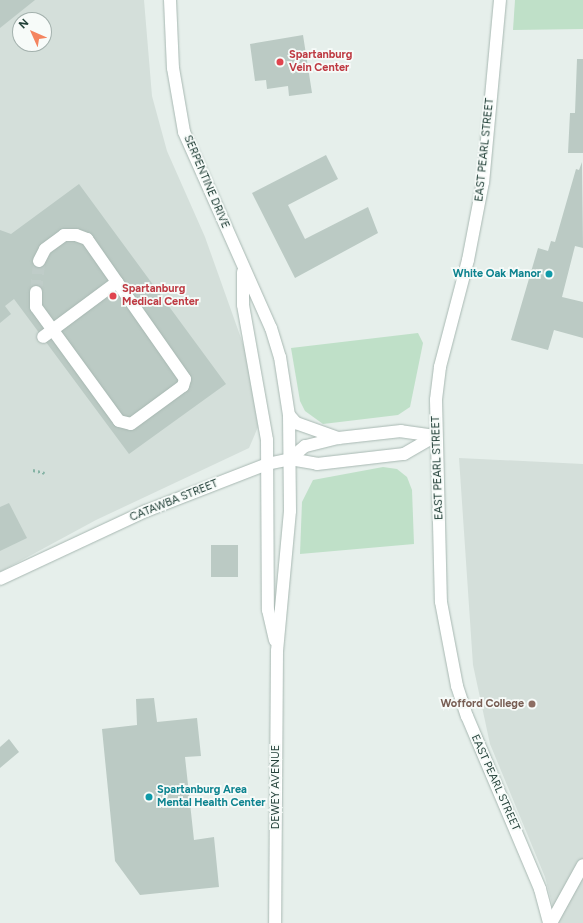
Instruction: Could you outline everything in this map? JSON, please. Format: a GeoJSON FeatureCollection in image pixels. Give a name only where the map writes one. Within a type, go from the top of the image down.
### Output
{"type":"FeatureCollection","features":[{"type":"Feature","properties":{"kind":"street","name":"SERPENTINE DRIVE"},"geometry":{"type":"LineString","coordinates":[[170,0],[173,68],[184,132],[243,267],[280,357],[289,415],[290,459]]}},
{"type":"Feature","properties":{"kind":"street","name":"EAST PEARL STREET"},"geometry":{"type":"LineString","coordinates":[[500,0],[483,182],[468,260],[440,367],[435,436],[441,602],[457,686],[478,746],[540,889],[550,923]]}},
{"type":"Feature","properties":{"kind":"street"},"geometry":{"type":"LineString","coordinates":[[36,292],[36,307],[48,334],[124,424],[131,424],[183,386],[184,373],[87,239],[76,235],[64,235],[45,249],[39,261]]}},
{"type":"Feature","properties":{"kind":"street","name":"SERPENTINE DRIVE"},"geometry":{"type":"LineString","coordinates":[[243,267],[242,305],[265,420],[267,464]]}},
{"type":"Feature","properties":{"kind":"street"},"geometry":{"type":"LineString","coordinates":[[48,334],[118,282]]}},
{"type":"Feature","properties":{"kind":"street","name":"CATAWBA STREET"},"geometry":{"type":"LineString","coordinates":[[289,415],[296,423],[338,438]]}},
{"type":"Feature","properties":{"kind":"street","name":"CATAWBA STREET"},"geometry":{"type":"LineString","coordinates":[[290,459],[305,446],[338,438],[401,431],[435,436]]}},
{"type":"Feature","properties":{"kind":"street","name":"CATAWBA STREET"},"geometry":{"type":"LineString","coordinates":[[0,579],[146,511],[267,464],[290,459],[317,464],[404,454],[435,436]]}},
{"type":"Feature","properties":{"kind":"street","name":"DEWEY AVENUE"},"geometry":{"type":"LineString","coordinates":[[276,923],[277,651],[290,511],[290,459]]}},
{"type":"Feature","properties":{"kind":"street","name":"DEWEY AVENUE"},"geometry":{"type":"LineString","coordinates":[[267,464],[268,610],[277,651]]}},
{"type":"Feature","properties":{"kind":"street"},"geometry":{"type":"LineString","coordinates":[[550,923],[583,865]]}},
{"type":"Feature","properties":{"kind":"path"},"geometry":{"type":"LineString","coordinates":[[32,470],[45,473]]}},
{"type":"Feature","properties":{"kind":"shaded area","name":"Spartanburg Medical Center"},"geometry":{"type":"Polygon","coordinates":[[[0,0],[144,0],[152,96],[167,151],[205,237],[247,355],[258,427],[249,448],[96,520],[0,572],[0,0]]]}},
{"type":"Feature","properties":{"kind":"shaded area","name":"Wofford College"},"geometry":{"type":"Polygon","coordinates":[[[459,458],[583,464],[583,923],[557,923],[545,877],[490,744],[473,665],[459,458]]]}},
{"type":"Feature","properties":{"kind":"green space"},"geometry":{"type":"Polygon","coordinates":[[[515,0],[583,0],[583,29],[513,30],[515,0]]]}},
{"type":"Feature","properties":{"kind":"green space"},"geometry":{"type":"Polygon","coordinates":[[[418,333],[423,343],[410,407],[398,415],[323,424],[305,411],[300,401],[291,348],[418,333]]]}},
{"type":"Feature","properties":{"kind":"green space"},"geometry":{"type":"Polygon","coordinates":[[[383,467],[397,469],[407,477],[412,490],[414,544],[300,554],[302,502],[313,480],[383,467]]]}},
{"type":"Feature","properties":{"kind":"building"},"geometry":{"type":"Polygon","coordinates":[[[0,0],[35,0],[20,12],[12,12],[12,18],[0,28],[0,0]]]}},
{"type":"Feature","properties":{"kind":"building","name":"Spartanburg Vein Center"},"geometry":{"type":"Polygon","coordinates":[[[303,35],[312,93],[289,96],[288,86],[267,89],[266,80],[255,81],[250,44],[303,35]]]}},
{"type":"Feature","properties":{"kind":"building"},"geometry":{"type":"Polygon","coordinates":[[[577,59],[583,59],[583,153],[568,153],[570,113],[575,113],[577,59]]]}},
{"type":"Feature","properties":{"kind":"building"},"geometry":{"type":"Polygon","coordinates":[[[326,155],[338,179],[288,205],[305,239],[368,207],[378,233],[295,278],[252,193],[326,155]]]}},
{"type":"Feature","properties":{"kind":"building","name":"White Oak Manor"},"geometry":{"type":"Polygon","coordinates":[[[582,162],[583,248],[575,246],[562,297],[583,302],[583,338],[554,330],[548,350],[511,340],[538,248],[548,251],[551,241],[555,242],[576,169],[579,170],[582,162]]]}},
{"type":"Feature","properties":{"kind":"building"},"geometry":{"type":"Polygon","coordinates":[[[79,184],[226,384],[129,454],[14,299],[5,306],[11,314],[0,323],[0,230],[11,234],[79,184]]]}},
{"type":"Feature","properties":{"kind":"building"},"geometry":{"type":"Polygon","coordinates":[[[9,503],[27,538],[0,551],[0,507],[9,503]]]}},
{"type":"Feature","properties":{"kind":"building"},"geometry":{"type":"Polygon","coordinates":[[[211,545],[238,545],[238,577],[211,577],[211,545]]]}},
{"type":"Feature","properties":{"kind":"building","name":"Spartanburg Area Mental Health Center"},"geometry":{"type":"Polygon","coordinates":[[[154,698],[157,722],[197,718],[201,756],[185,757],[194,840],[214,837],[219,887],[140,895],[115,861],[102,729],[137,725],[136,699],[154,698]]]}},
{"type":"Feature","properties":{"kind":"building"},"geometry":{"type":"Polygon","coordinates":[[[9,739],[19,752],[0,768],[0,747],[9,739]]]}},
{"type":"Feature","properties":{"kind":"tunnel"},"geometry":{"type":"LineString","coordinates":[[36,292],[39,261]]}},
{"type":"Feature","properties":{"kind":"place","name":"Spartanburg Vein Center"},"geometry":{"type":"Point","coordinates":[280,62]}},
{"type":"Feature","properties":{"kind":"place","name":"White Oak Manor"},"geometry":{"type":"Point","coordinates":[549,274]}},
{"type":"Feature","properties":{"kind":"place","name":"Spartanburg Medical Center"},"geometry":{"type":"Point","coordinates":[113,296]}},
{"type":"Feature","properties":{"kind":"place","name":"Wofford College"},"geometry":{"type":"Point","coordinates":[532,704]}},
{"type":"Feature","properties":{"kind":"place","name":"Spartanburg Area Mental Health Center"},"geometry":{"type":"Point","coordinates":[149,797]}}]}
